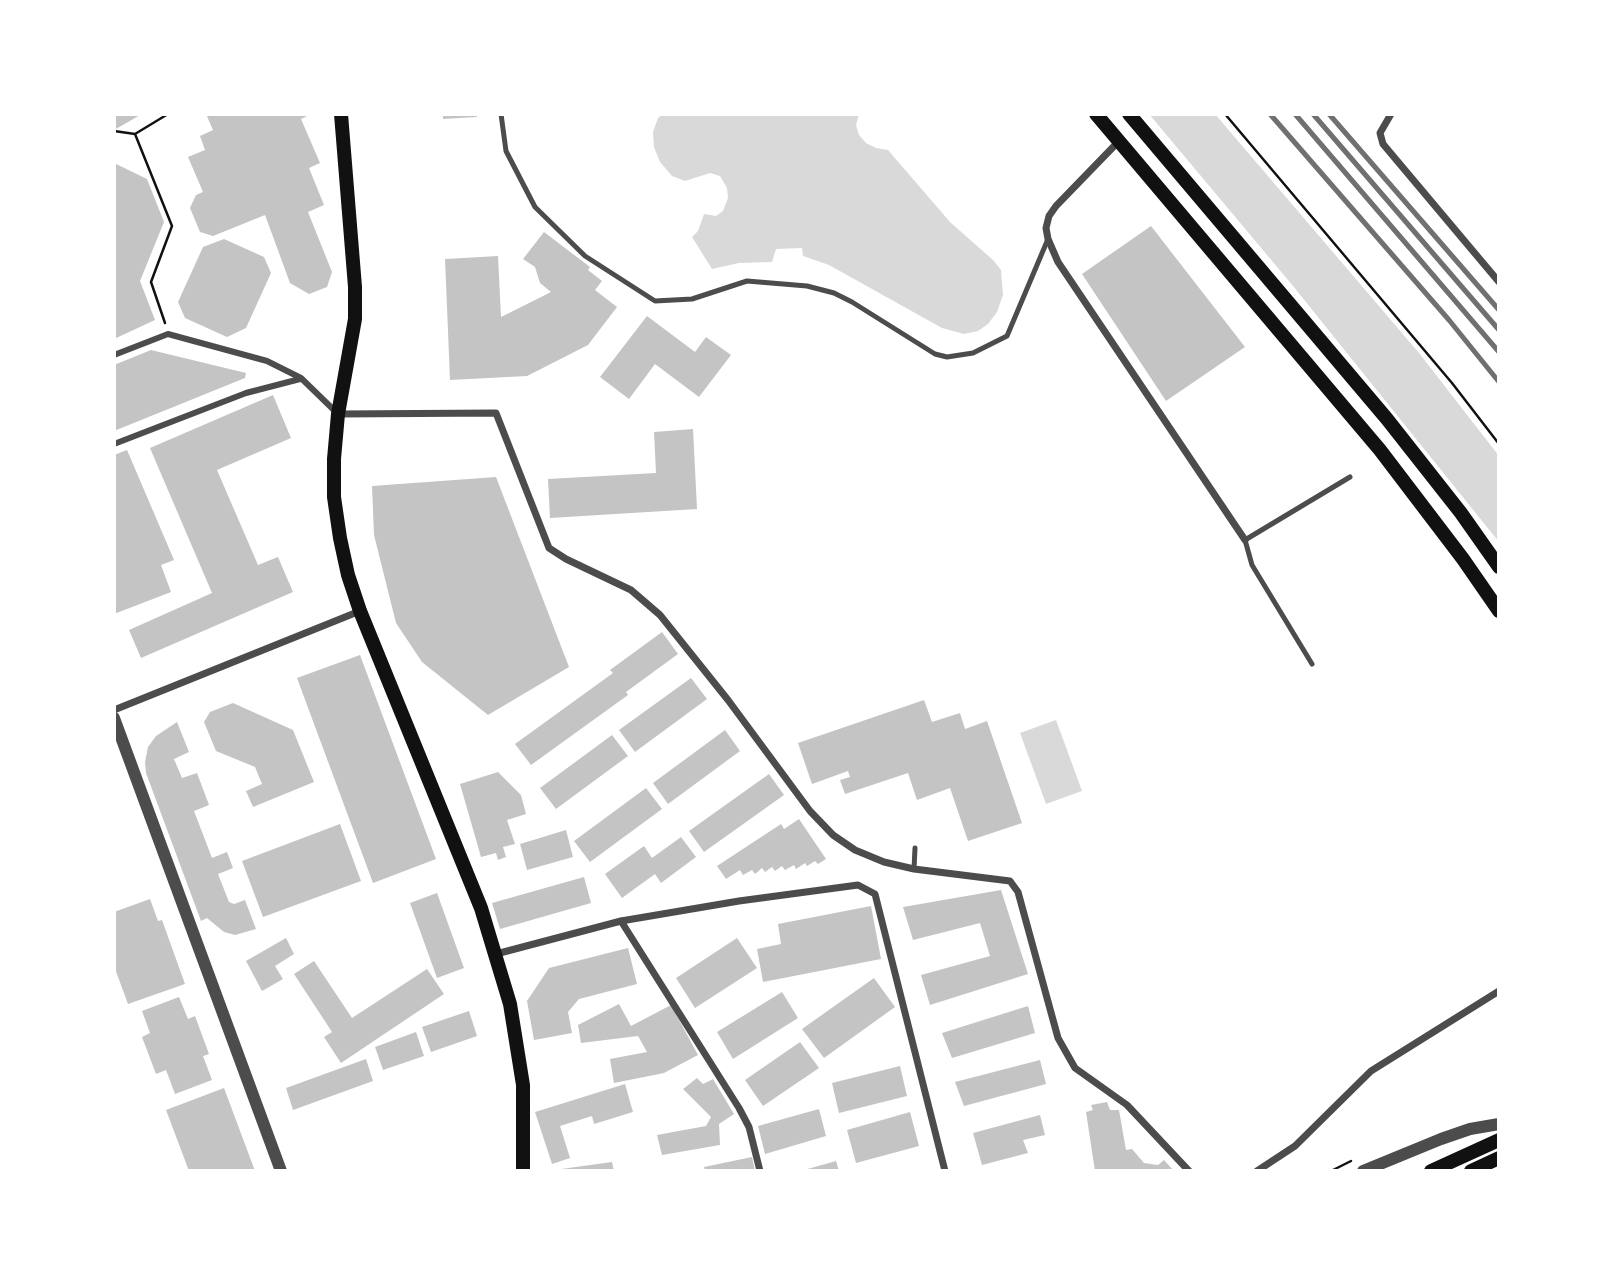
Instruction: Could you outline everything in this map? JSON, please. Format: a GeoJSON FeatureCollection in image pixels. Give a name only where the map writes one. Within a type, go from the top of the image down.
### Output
{"type":"FeatureCollection","features":[{"type":"Feature","properties":{"kind":"main road"},"geometry":{"type":"LineString","coordinates":[[341,114],[355,287],[355,318],[338,414],[334,497],[348,575],[360,611],[481,908],[496,954],[510,1004],[522,1072],[525,1132],[523,1171]]}},
{"type":"Feature","properties":{"kind":"main road"},"geometry":{"type":"LineString","coordinates":[[1096,114],[1380,450],[1499,611]]}},
{"type":"Feature","properties":{"kind":"main road"},"geometry":{"type":"LineString","coordinates":[[1129,114],[1388,419],[1499,567]]}},
{"type":"Feature","properties":{"kind":"main road"},"geometry":{"type":"LineString","coordinates":[[1431,1171],[1499,1140]]}},
{"type":"Feature","properties":{"kind":"main road"},"geometry":{"type":"LineString","coordinates":[[1471,1171],[1499,1158]]}},
{"type":"Feature","properties":{"kind":"street"},"geometry":{"type":"LineString","coordinates":[[1391,114],[1380,133],[1383,144],[1499,282]]}},
{"type":"Feature","properties":{"kind":"street"},"geometry":{"type":"LineString","coordinates":[[1119,141],[1056,206],[1049,216],[1046,228],[1048,239],[1058,262],[1245,540]]}},
{"type":"Feature","properties":{"kind":"street"},"geometry":{"type":"LineString","coordinates":[[114,355],[168,334],[268,361],[301,378],[338,414],[496,413],[550,548],[566,559],[631,590],[660,615],[728,700],[810,811],[833,835],[855,850],[884,862],[914,869],[1010,881],[1018,892],[1058,1038],[1075,1068],[1127,1105],[1172,1156],[1189,1171]]}},
{"type":"Feature","properties":{"kind":"street"},"geometry":{"type":"LineString","coordinates":[[114,444],[246,393],[301,378]]}},
{"type":"Feature","properties":{"kind":"street"},"geometry":{"type":"LineString","coordinates":[[114,710],[360,611]]}},
{"type":"Feature","properties":{"kind":"street"},"geometry":{"type":"LineString","coordinates":[[114,718],[281,1171]]}},
{"type":"Feature","properties":{"kind":"street"},"geometry":{"type":"LineString","coordinates":[[496,954],[621,921],[858,885],[875,894],[945,1171]]}},
{"type":"Feature","properties":{"kind":"street"},"geometry":{"type":"LineString","coordinates":[[621,921],[739,1108],[749,1127],[761,1171]]}},
{"type":"Feature","properties":{"kind":"street"},"geometry":{"type":"LineString","coordinates":[[1257,1171],[1295,1146],[1371,1071],[1499,991]]}},
{"type":"Feature","properties":{"kind":"street"},"geometry":{"type":"LineString","coordinates":[[1363,1171],[1470,1129],[1499,1124]]}},
{"type":"Feature","properties":{"kind":"lane"},"geometry":{"type":"LineString","coordinates":[[500,114],[506,151],[535,207],[585,256],[655,301],[692,299],[747,281],[807,286],[834,293],[852,302],[935,354],[947,357],[973,353],[1007,335],[1048,239]]}},
{"type":"Feature","properties":{"kind":"lane"},"geometry":{"type":"LineString","coordinates":[[1312,664],[1252,565],[1245,540],[1350,477]]}},
{"type":"Feature","properties":{"kind":"lane"},"geometry":{"type":"LineString","coordinates":[[914,869],[915,848]]}},
{"type":"Feature","properties":{"kind":"path"},"geometry":{"type":"LineString","coordinates":[[114,131],[135,134],[169,114]]}},
{"type":"Feature","properties":{"kind":"path"},"geometry":{"type":"LineString","coordinates":[[1225,114],[1444,372],[1499,444]]}},
{"type":"Feature","properties":{"kind":"path"},"geometry":{"type":"LineString","coordinates":[[135,134],[172,226],[151,282],[168,334]]}},
{"type":"Feature","properties":{"kind":"shaded area"},"geometry":{"type":"Polygon","coordinates":[[[663,114],[859,114],[856,125],[859,135],[866,143],[888,150],[950,222],[1001,270],[1003,295],[997,312],[988,324],[978,331],[964,334],[942,328],[829,265],[803,256],[802,248],[776,249],[772,262],[739,263],[712,269],[692,237],[698,231],[704,214],[716,216],[723,211],[728,198],[727,188],[720,176],[710,173],[685,181],[672,176],[660,162],[654,147],[653,132],[658,118],[663,114]]]}},
{"type":"Feature","properties":{"kind":"shaded area"},"geometry":{"type":"Polygon","coordinates":[[[1149,114],[1215,114],[1419,353],[1499,456],[1499,542],[1293,286],[1149,114]]]}},
{"type":"Feature","properties":{"kind":"shaded area"},"geometry":{"type":"Polygon","coordinates":[[[1056,720],[1082,791],[1046,804],[1020,733],[1056,720]]]}},
{"type":"Feature","properties":{"kind":"building"},"geometry":{"type":"Polygon","coordinates":[[[114,114],[142,114],[114,130],[114,114]]]}},
{"type":"Feature","properties":{"kind":"building"},"geometry":{"type":"Polygon","coordinates":[[[206,114],[307,114],[301,119],[320,163],[309,168],[324,205],[308,212],[332,272],[327,287],[309,294],[290,283],[265,215],[213,236],[200,232],[190,208],[196,195],[203,192],[188,157],[205,150],[200,136],[213,130],[206,114]]]}},
{"type":"Feature","properties":{"kind":"building"},"geometry":{"type":"Polygon","coordinates":[[[443,114],[477,114],[477,117],[443,119],[443,114]]]}},
{"type":"Feature","properties":{"kind":"building"},"geometry":{"type":"Polygon","coordinates":[[[114,163],[147,179],[164,222],[140,281],[155,320],[114,339],[114,163]]]}},
{"type":"Feature","properties":{"kind":"building"},"geometry":{"type":"Polygon","coordinates":[[[1151,226],[1245,347],[1166,401],[1082,274],[1151,226]]]}},
{"type":"Feature","properties":{"kind":"building"},"geometry":{"type":"Polygon","coordinates":[[[544,232],[590,267],[588,270],[602,281],[595,290],[617,307],[588,345],[527,376],[450,380],[445,259],[498,256],[501,317],[551,292],[540,283],[535,267],[523,259],[544,232]]]}},
{"type":"Feature","properties":{"kind":"building"},"geometry":{"type":"Polygon","coordinates":[[[224,239],[264,257],[271,273],[246,328],[227,337],[185,318],[178,302],[203,247],[224,239]]]}},
{"type":"Feature","properties":{"kind":"building"},"geometry":{"type":"Polygon","coordinates":[[[647,316],[695,352],[706,337],[731,355],[699,397],[655,364],[629,399],[600,377],[647,316]]]}},
{"type":"Feature","properties":{"kind":"building"},"geometry":{"type":"Polygon","coordinates":[[[151,350],[246,373],[245,378],[114,431],[114,365],[151,350]]]}},
{"type":"Feature","properties":{"kind":"building"},"geometry":{"type":"Polygon","coordinates":[[[273,395],[291,438],[217,470],[258,565],[278,557],[293,592],[141,658],[129,630],[212,593],[150,448],[273,395]]]}},
{"type":"Feature","properties":{"kind":"building"},"geometry":{"type":"Polygon","coordinates":[[[693,429],[697,509],[550,518],[548,479],[656,473],[654,432],[693,429]]]}},
{"type":"Feature","properties":{"kind":"building"},"geometry":{"type":"Polygon","coordinates":[[[127,450],[174,560],[161,565],[171,592],[114,614],[114,455],[127,450]]]}},
{"type":"Feature","properties":{"kind":"building"},"geometry":{"type":"Polygon","coordinates":[[[496,477],[569,667],[488,715],[422,662],[396,623],[374,535],[372,486],[496,477]]]}},
{"type":"Feature","properties":{"kind":"building"},"geometry":{"type":"Polygon","coordinates":[[[662,632],[678,654],[626,692],[628,695],[531,765],[515,744],[613,673],[610,670],[662,632]]]}},
{"type":"Feature","properties":{"kind":"building"},"geometry":{"type":"Polygon","coordinates":[[[360,655],[436,859],[373,883],[297,678],[360,655]]]}},
{"type":"Feature","properties":{"kind":"building"},"geometry":{"type":"Polygon","coordinates":[[[691,678],[707,699],[635,752],[619,730],[691,678]]]}},
{"type":"Feature","properties":{"kind":"building"},"geometry":{"type":"Polygon","coordinates":[[[924,700],[932,722],[960,713],[965,729],[987,721],[1022,823],[968,841],[950,788],[917,800],[908,773],[845,794],[840,780],[850,777],[848,771],[812,784],[798,743],[924,700]]]}},
{"type":"Feature","properties":{"kind":"building"},"geometry":{"type":"Polygon","coordinates":[[[233,703],[293,730],[314,782],[253,807],[246,791],[262,784],[255,767],[216,751],[204,722],[210,712],[233,703]]]}},
{"type":"Feature","properties":{"kind":"building"},"geometry":{"type":"Polygon","coordinates":[[[177,722],[189,752],[174,759],[182,778],[197,773],[209,805],[194,811],[212,858],[227,852],[233,868],[218,874],[229,902],[234,904],[245,900],[256,929],[235,935],[224,932],[207,918],[201,921],[146,773],[148,747],[156,736],[177,722]]]}},
{"type":"Feature","properties":{"kind":"building"},"geometry":{"type":"Polygon","coordinates":[[[725,730],[740,751],[668,804],[653,783],[725,730]]]}},
{"type":"Feature","properties":{"kind":"building"},"geometry":{"type":"Polygon","coordinates":[[[612,735],[628,756],[556,809],[540,788],[612,735]]]}},
{"type":"Feature","properties":{"kind":"building"},"geometry":{"type":"Polygon","coordinates":[[[498,772],[521,795],[526,814],[507,820],[515,844],[503,847],[506,857],[498,860],[496,853],[481,857],[460,784],[498,772]]]}},
{"type":"Feature","properties":{"kind":"building"},"geometry":{"type":"Polygon","coordinates":[[[769,774],[784,795],[704,852],[689,831],[769,774]]]}},
{"type":"Feature","properties":{"kind":"building"},"geometry":{"type":"Polygon","coordinates":[[[646,788],[662,809],[590,862],[574,841],[646,788]]]}},
{"type":"Feature","properties":{"kind":"building"},"geometry":{"type":"Polygon","coordinates":[[[799,819],[826,859],[818,864],[815,861],[807,866],[805,863],[796,869],[794,865],[785,870],[782,866],[775,871],[772,867],[765,872],[762,868],[755,874],[752,870],[743,875],[740,870],[726,879],[717,866],[781,824],[784,829],[799,819]]]}},
{"type":"Feature","properties":{"kind":"building"},"geometry":{"type":"Polygon","coordinates":[[[340,824],[361,881],[263,917],[242,861],[340,824]]]}},
{"type":"Feature","properties":{"kind":"building"},"geometry":{"type":"Polygon","coordinates":[[[566,830],[573,857],[527,870],[520,844],[566,830]]]}},
{"type":"Feature","properties":{"kind":"building"},"geometry":{"type":"Polygon","coordinates":[[[681,837],[696,857],[661,883],[655,874],[622,898],[605,874],[644,846],[652,858],[681,837]]]}},
{"type":"Feature","properties":{"kind":"building"},"geometry":{"type":"Polygon","coordinates":[[[584,877],[591,903],[500,929],[492,903],[584,877]]]}},
{"type":"Feature","properties":{"kind":"building"},"geometry":{"type":"Polygon","coordinates":[[[1001,890],[1028,974],[930,1005],[921,975],[990,956],[980,923],[913,940],[903,907],[1001,890]]]}},
{"type":"Feature","properties":{"kind":"building"},"geometry":{"type":"Polygon","coordinates":[[[437,893],[464,968],[437,978],[410,903],[437,893]]]}},
{"type":"Feature","properties":{"kind":"building"},"geometry":{"type":"Polygon","coordinates":[[[150,899],[158,921],[162,920],[185,984],[128,1004],[114,966],[114,912],[150,899]]]}},
{"type":"Feature","properties":{"kind":"building"},"geometry":{"type":"Polygon","coordinates":[[[871,906],[881,959],[763,982],[757,949],[781,944],[778,924],[871,906]]]}},
{"type":"Feature","properties":{"kind":"building"},"geometry":{"type":"Polygon","coordinates":[[[286,938],[294,954],[275,966],[283,979],[262,991],[246,961],[286,938]]]}},
{"type":"Feature","properties":{"kind":"building"},"geometry":{"type":"Polygon","coordinates":[[[737,938],[757,968],[695,1008],[676,978],[737,938]]]}},
{"type":"Feature","properties":{"kind":"building"},"geometry":{"type":"Polygon","coordinates":[[[628,948],[637,984],[579,999],[568,1012],[572,1033],[534,1040],[527,1001],[549,968],[628,948]]]}},
{"type":"Feature","properties":{"kind":"building"},"geometry":{"type":"Polygon","coordinates":[[[314,961],[352,1018],[427,969],[444,994],[341,1063],[324,1037],[332,1032],[294,974],[314,961]]]}},
{"type":"Feature","properties":{"kind":"building"},"geometry":{"type":"Polygon","coordinates":[[[874,978],[895,1007],[824,1058],[802,1029],[874,978]]]}},
{"type":"Feature","properties":{"kind":"building"},"geometry":{"type":"Polygon","coordinates":[[[782,992],[798,1018],[733,1059],[717,1032],[782,992]]]}},
{"type":"Feature","properties":{"kind":"building"},"geometry":{"type":"Polygon","coordinates":[[[179,997],[188,1019],[195,1016],[209,1054],[203,1056],[212,1080],[175,1094],[166,1070],[156,1074],[142,1037],[150,1033],[142,1011],[179,997]]]}},
{"type":"Feature","properties":{"kind":"building"},"geometry":{"type":"Polygon","coordinates":[[[619,1004],[631,1026],[671,1005],[698,1055],[664,1073],[614,1083],[610,1059],[647,1052],[638,1036],[581,1043],[578,1025],[619,1004]]]}},
{"type":"Feature","properties":{"kind":"building"},"geometry":{"type":"Polygon","coordinates":[[[1028,1006],[1035,1033],[952,1058],[942,1033],[1028,1006]]]}},
{"type":"Feature","properties":{"kind":"building"},"geometry":{"type":"Polygon","coordinates":[[[469,1011],[477,1036],[431,1052],[422,1027],[469,1011]]]}},
{"type":"Feature","properties":{"kind":"building"},"geometry":{"type":"Polygon","coordinates":[[[416,1032],[424,1056],[383,1070],[375,1047],[416,1032]]]}},
{"type":"Feature","properties":{"kind":"building"},"geometry":{"type":"Polygon","coordinates":[[[800,1042],[819,1068],[763,1106],[745,1080],[800,1042]]]}},
{"type":"Feature","properties":{"kind":"building"},"geometry":{"type":"Polygon","coordinates":[[[366,1059],[373,1081],[293,1110],[286,1088],[366,1059]]]}},
{"type":"Feature","properties":{"kind":"building"},"geometry":{"type":"Polygon","coordinates":[[[1040,1060],[1046,1084],[964,1106],[955,1082],[1040,1060]]]}},
{"type":"Feature","properties":{"kind":"building"},"geometry":{"type":"Polygon","coordinates":[[[900,1066],[907,1096],[839,1113],[832,1083],[900,1066]]]}},
{"type":"Feature","properties":{"kind":"building"},"geometry":{"type":"Polygon","coordinates":[[[697,1078],[703,1084],[713,1079],[734,1114],[719,1124],[720,1145],[662,1155],[657,1135],[706,1126],[711,1117],[683,1089],[697,1078]]]}},
{"type":"Feature","properties":{"kind":"building"},"geometry":{"type":"Polygon","coordinates":[[[625,1084],[633,1112],[594,1124],[592,1116],[560,1126],[570,1158],[552,1164],[535,1112],[625,1084]]]}},
{"type":"Feature","properties":{"kind":"building"},"geometry":{"type":"Polygon","coordinates":[[[224,1088],[255,1171],[189,1171],[166,1110],[224,1088]]]}},
{"type":"Feature","properties":{"kind":"building"},"geometry":{"type":"Polygon","coordinates":[[[1107,1102],[1110,1110],[1119,1110],[1126,1150],[1132,1149],[1144,1163],[1158,1165],[1164,1160],[1174,1171],[1095,1171],[1086,1112],[1093,1110],[1091,1105],[1107,1102]]]}},
{"type":"Feature","properties":{"kind":"building"},"geometry":{"type":"Polygon","coordinates":[[[819,1109],[826,1136],[765,1154],[758,1126],[819,1109]]]}},
{"type":"Feature","properties":{"kind":"building"},"geometry":{"type":"Polygon","coordinates":[[[910,1112],[919,1146],[856,1163],[847,1130],[910,1112]]]}},
{"type":"Feature","properties":{"kind":"building"},"geometry":{"type":"Polygon","coordinates":[[[1040,1115],[1045,1135],[1023,1140],[1028,1153],[982,1165],[973,1133],[1040,1115]]]}},
{"type":"Feature","properties":{"kind":"building"},"geometry":{"type":"Polygon","coordinates":[[[752,1157],[755,1171],[705,1171],[704,1167],[752,1157]]]}},
{"type":"Feature","properties":{"kind":"building"},"geometry":{"type":"Polygon","coordinates":[[[836,1161],[839,1171],[804,1171],[804,1170],[836,1161]]]}},
{"type":"Feature","properties":{"kind":"building"},"geometry":{"type":"Polygon","coordinates":[[[612,1162],[614,1171],[554,1171],[554,1170],[612,1162]]]}},
{"type":"Feature","properties":{"kind":"railway"},"geometry":{"type":"LineString","coordinates":[[1270,114],[1449,320],[1499,382]]}},
{"type":"Feature","properties":{"kind":"railway"},"geometry":{"type":"LineString","coordinates":[[1295,114],[1499,352]]}},
{"type":"Feature","properties":{"kind":"railway"},"geometry":{"type":"LineString","coordinates":[[1313,114],[1499,330]]}},
{"type":"Feature","properties":{"kind":"railway"},"geometry":{"type":"LineString","coordinates":[[1329,114],[1499,310]]}}]}
